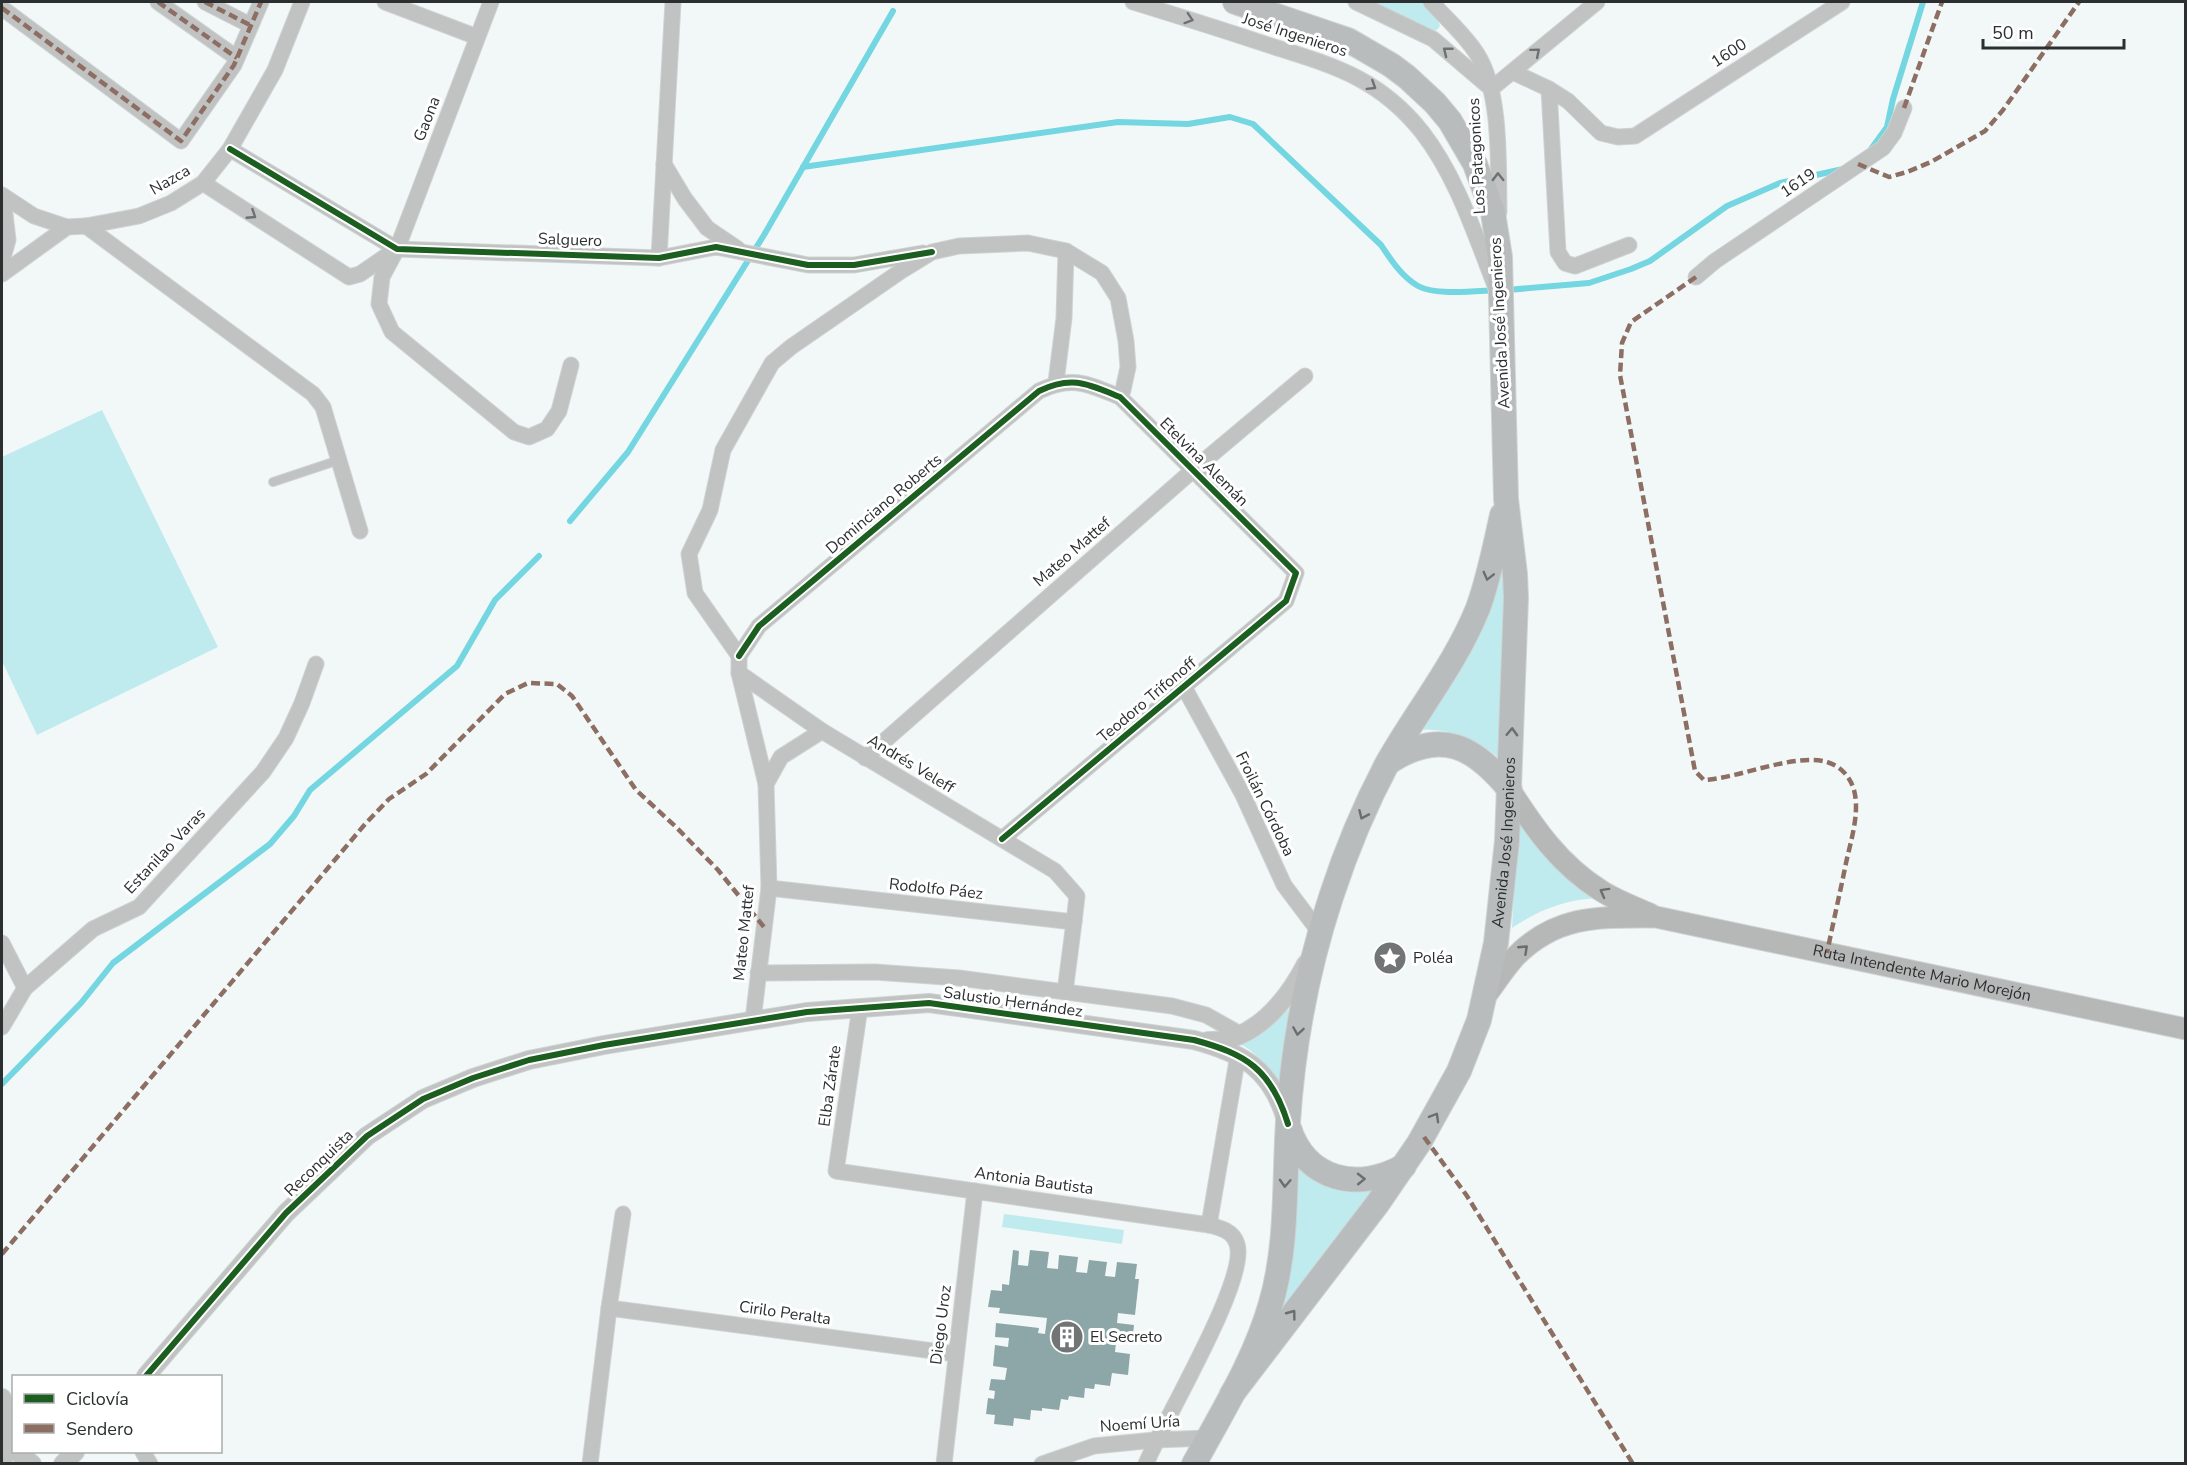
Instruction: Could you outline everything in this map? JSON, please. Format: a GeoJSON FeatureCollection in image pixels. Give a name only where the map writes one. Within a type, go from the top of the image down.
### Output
{"type":"FeatureCollection","features":[{"type":"Feature","properties":{"kind":"main road","name":"Avenida José Ingenieros"},"geometry":{"type":"LineString","coordinates":[[1232,1394],[1404,1166],[1434,1120],[1459,1071],[1476,1029],[1486,994],[1503,892],[1510,790],[1516,598],[1506,499],[1500,257],[1493,213],[1475,164],[1450,121],[1422,90],[1391,64],[1348,40],[1235,2]]}},
{"type":"Feature","properties":{"kind":"main road","name":"Avenida José Ingenieros"},"geometry":{"type":"LineString","coordinates":[[1232,1394],[1263,1327],[1275,1290],[1282,1239],[1288,1124],[1299,1028],[1320,933],[1350,846],[1388,763],[1468,629],[1485,587],[1506,499]]}},
{"type":"Feature","properties":{"kind":"main road"},"geometry":{"type":"LineString","coordinates":[[1388,763],[1413,749],[1431,745],[1449,745],[1466,750],[1482,759],[1510,790],[1547,844],[1569,867],[1602,891],[1656,917]]}},
{"type":"Feature","properties":{"kind":"main road"},"geometry":{"type":"LineString","coordinates":[[1486,994],[1514,959],[1531,943],[1562,925],[1600,917],[1656,917]]}},
{"type":"Feature","properties":{"kind":"main road","name":"Ruta Intendente Mario Morejón"},"geometry":{"type":"LineString","coordinates":[[1656,917],[2186,1029]]}},
{"type":"Feature","properties":{"kind":"main road"},"geometry":{"type":"LineString","coordinates":[[1288,1124],[1294,1143],[1303,1156],[1329,1174],[1344,1179],[1375,1179],[1404,1166]]}},
{"type":"Feature","properties":{"kind":"main road"},"geometry":{"type":"LineString","coordinates":[[1194,1464],[1232,1394]]}},
{"type":"Feature","properties":{"kind":"street"},"geometry":{"type":"LineString","coordinates":[[158,2],[237,58]]}},
{"type":"Feature","properties":{"kind":"street"},"geometry":{"type":"LineString","coordinates":[[205,2],[250,25]]}},
{"type":"Feature","properties":{"kind":"street"},"geometry":{"type":"LineString","coordinates":[[2,8],[181,141],[237,58],[261,2]]}},
{"type":"Feature","properties":{"kind":"street","name":"Nazca"},"geometry":{"type":"LineString","coordinates":[[67,227],[86,226],[140,216],[171,203],[203,183],[230,149],[274,70],[302,2]]}},
{"type":"Feature","properties":{"kind":"street"},"geometry":{"type":"LineString","coordinates":[[385,2],[477,37]]}},
{"type":"Feature","properties":{"kind":"street","name":"Gaona"},"geometry":{"type":"LineString","coordinates":[[491,2],[397,249],[382,277],[379,304],[392,332],[514,432],[529,437],[547,429],[559,411],[571,366]]}},
{"type":"Feature","properties":{"kind":"street"},"geometry":{"type":"LineString","coordinates":[[659,258],[673,2]]}},
{"type":"Feature","properties":{"kind":"street","name":"José Ingenieros"},"geometry":{"type":"LineString","coordinates":[[1133,2],[1341,69],[1382,92],[1423,134],[1439,158],[1459,197],[1501,300]]}},
{"type":"Feature","properties":{"kind":"street"},"geometry":{"type":"LineString","coordinates":[[1356,2],[1433,39],[1491,89],[1597,2]]}},
{"type":"Feature","properties":{"kind":"street","name":"Los Patagonicos"},"geometry":{"type":"LineString","coordinates":[[1431,2],[1477,54],[1491,89],[1497,125],[1500,257]]}},
{"type":"Feature","properties":{"kind":"street","name":"1600"},"geometry":{"type":"LineString","coordinates":[[1549,88],[1568,101],[1601,133],[1618,137],[1635,135],[1842,2]]}},
{"type":"Feature","properties":{"kind":"street"},"geometry":{"type":"LineString","coordinates":[[1513,72],[1549,88],[1558,252],[1564,263],[1575,266],[1629,245]]}},
{"type":"Feature","properties":{"kind":"street","name":"1619"},"geometry":{"type":"LineString","coordinates":[[1696,276],[1883,148],[1894,133],[1904,108]]}},
{"type":"Feature","properties":{"kind":"street","name":"Salguero"},"geometry":{"type":"LineString","coordinates":[[230,149],[397,249],[659,258],[716,247],[808,265],[854,265],[958,246],[996,243],[1028,243],[1066,250]]}},
{"type":"Feature","properties":{"kind":"street"},"geometry":{"type":"LineString","coordinates":[[664,164],[685,199],[707,228],[741,251]]}},
{"type":"Feature","properties":{"kind":"street"},"geometry":{"type":"LineString","coordinates":[[203,183],[349,277],[360,274],[397,249]]}},
{"type":"Feature","properties":{"kind":"street"},"geometry":{"type":"LineString","coordinates":[[2,195],[34,216],[67,227]]}},
{"type":"Feature","properties":{"kind":"street"},"geometry":{"type":"LineString","coordinates":[[2,195],[8,240],[2,261]]}},
{"type":"Feature","properties":{"kind":"street"},"geometry":{"type":"LineString","coordinates":[[86,226],[313,394],[323,407],[360,531]]}},
{"type":"Feature","properties":{"kind":"street"},"geometry":{"type":"LineString","coordinates":[[2,274],[67,227]]}},
{"type":"Feature","properties":{"kind":"street"},"geometry":{"type":"LineString","coordinates":[[1056,382],[1064,318],[1066,250]]}},
{"type":"Feature","properties":{"kind":"street"},"geometry":{"type":"LineString","coordinates":[[1066,250],[1101,273],[1118,298],[1128,367],[1120,398]]}},
{"type":"Feature","properties":{"kind":"street"},"geometry":{"type":"LineString","coordinates":[[739,673],[739,656],[694,594],[689,554],[710,510],[723,450],[772,363],[790,347],[932,252]]}},
{"type":"Feature","properties":{"kind":"street","name":"Mateo Mattef"},"geometry":{"type":"LineString","coordinates":[[865,758],[1192,471],[1305,376]]}},
{"type":"Feature","properties":{"kind":"street","name":"Etelvina Alemán"},"geometry":{"type":"LineString","coordinates":[[1056,382],[1084,383],[1120,398],[1296,573]]}},
{"type":"Feature","properties":{"kind":"street","name":"Dominciano Roberts"},"geometry":{"type":"LineString","coordinates":[[739,656],[759,626],[1040,391],[1056,382]]}},
{"type":"Feature","properties":{"kind":"street","name":"Teodoro Trifonoff"},"geometry":{"type":"LineString","coordinates":[[1002,839],[1286,601],[1296,573]]}},
{"type":"Feature","properties":{"kind":"street","name":"Estanilao Varas"},"geometry":{"type":"LineString","coordinates":[[2,1027],[25,988],[93,929],[139,907],[263,772],[286,738],[316,664]]}},
{"type":"Feature","properties":{"kind":"street","name":"Mateo Mattef"},"geometry":{"type":"LineString","coordinates":[[739,673],[766,784],[769,888],[753,1020]]}},
{"type":"Feature","properties":{"kind":"street","name":"Andrés Veleff"},"geometry":{"type":"LineString","coordinates":[[739,673],[865,758],[1055,871],[1077,896],[1074,922]]}},
{"type":"Feature","properties":{"kind":"street","name":"Froilán Córdoba"},"geometry":{"type":"LineString","coordinates":[[1184,687],[1243,795],[1284,885],[1320,933]]}},
{"type":"Feature","properties":{"kind":"street"},"geometry":{"type":"LineString","coordinates":[[766,784],[781,757],[822,731]]}},
{"type":"Feature","properties":{"kind":"street","name":"Rodolfo Páez"},"geometry":{"type":"LineString","coordinates":[[769,888],[1074,922]]}},
{"type":"Feature","properties":{"kind":"street"},"geometry":{"type":"LineString","coordinates":[[1065,992],[1074,922]]}},
{"type":"Feature","properties":{"kind":"street"},"geometry":{"type":"LineString","coordinates":[[1194,1040],[1215,1041],[1240,1034],[1263,1020],[1289,993],[1320,933]]}},
{"type":"Feature","properties":{"kind":"street"},"geometry":{"type":"LineString","coordinates":[[2,943],[25,988]]}},
{"type":"Feature","properties":{"kind":"street"},"geometry":{"type":"LineString","coordinates":[[758,973],[875,972],[959,978],[1172,1006],[1206,1015],[1240,1034]]}},
{"type":"Feature","properties":{"kind":"street","name":"Salustio Hernández"},"geometry":{"type":"LineString","coordinates":[[604,1044],[807,1012],[929,1004],[1194,1040],[1222,1048],[1254,1066],[1277,1096],[1288,1124]]}},
{"type":"Feature","properties":{"kind":"street","name":"Elba Zárate"},"geometry":{"type":"LineString","coordinates":[[836,1171],[860,1007]]}},
{"type":"Feature","properties":{"kind":"street","name":"Reconquista"},"geometry":{"type":"LineString","coordinates":[[148,1375],[286,1213],[367,1136],[423,1099],[473,1078],[529,1060],[604,1044]]}},
{"type":"Feature","properties":{"kind":"street"},"geometry":{"type":"LineString","coordinates":[[1209,1225],[1238,1055]]}},
{"type":"Feature","properties":{"kind":"street","name":"Antonia Bautista"},"geometry":{"type":"LineString","coordinates":[[836,1171],[1209,1225],[1227,1230],[1238,1245],[1236,1267],[1228,1292],[1216,1324],[1155,1440]]}},
{"type":"Feature","properties":{"kind":"street","name":"Diego Uroz"},"geometry":{"type":"LineString","coordinates":[[944,1464],[975,1191]]}},
{"type":"Feature","properties":{"kind":"street"},"geometry":{"type":"LineString","coordinates":[[590,1464],[623,1214]]}},
{"type":"Feature","properties":{"kind":"street","name":"Cirilo Peralta"},"geometry":{"type":"LineString","coordinates":[[609,1308],[956,1354]]}},
{"type":"Feature","properties":{"kind":"street"},"geometry":{"type":"LineString","coordinates":[[2,1398],[12,1447],[2,1464]]}},
{"type":"Feature","properties":{"kind":"street","name":"Noemí Uría"},"geometry":{"type":"LineString","coordinates":[[1042,1464],[1094,1446],[1208,1438]]}},
{"type":"Feature","properties":{"kind":"street"},"geometry":{"type":"LineString","coordinates":[[1146,1464],[1155,1440]]}},
{"type":"Feature","properties":{"kind":"street"},"geometry":{"type":"LineString","coordinates":[[19,1453],[32,1464]]}},
{"type":"Feature","properties":{"kind":"street"},"geometry":{"type":"LineString","coordinates":[[63,1464],[74,1453]]}},
{"type":"Feature","properties":{"kind":"lane"},"geometry":{"type":"LineString","coordinates":[[273,482],[339,460]]}},
{"type":"Feature","properties":{"kind":"shaded area"},"geometry":{"type":"Polygon","coordinates":[[[1371,2],[1423,2],[1438,20],[1440,26],[1437,30],[1432,31],[1371,2]]]}},
{"type":"Feature","properties":{"kind":"shaded area"},"geometry":{"type":"Polygon","coordinates":[[[102,410],[218,647],[37,735],[2,661],[2,457],[102,410]]]}},
{"type":"Feature","properties":{"kind":"shaded area"},"geometry":{"type":"Polygon","coordinates":[[[1508,524],[1499,758],[1461,736],[1440,731],[1417,730],[1508,524]]]}},
{"type":"Feature","properties":{"kind":"shaded area"},"geometry":{"type":"Polygon","coordinates":[[[1518,815],[1597,898],[1552,907],[1512,928],[1518,815]]]}},
{"type":"Feature","properties":{"kind":"shaded area"},"geometry":{"type":"Polygon","coordinates":[[[1290,1008],[1279,1089],[1258,1057],[1239,1044],[1258,1036],[1290,1008]]]}},
{"type":"Feature","properties":{"kind":"shaded area"},"geometry":{"type":"Polygon","coordinates":[[[1294,1163],[1380,1180],[1271,1329],[1294,1163]]]}},
{"type":"Feature","properties":{"kind":"shaded area"},"geometry":{"type":"Polygon","coordinates":[[[1004,1214],[1124,1230],[1122,1244],[1002,1227],[1004,1214]]]}},
{"type":"Feature","properties":{"kind":"building","name":"El Secreto"},"geometry":{"type":"Polygon","coordinates":[[[1013,1250],[1019,1251],[1018,1265],[1028,1266],[1030,1250],[1049,1252],[1047,1268],[1058,1269],[1059,1255],[1078,1257],[1076,1272],[1087,1273],[1089,1260],[1107,1262],[1105,1276],[1115,1277],[1117,1262],[1137,1264],[1135,1279],[1139,1279],[1135,1315],[1118,1313],[1117,1323],[1134,1325],[1132,1344],[1116,1342],[1115,1352],[1130,1354],[1128,1375],[1112,1373],[1110,1386],[1095,1384],[1094,1389],[1085,1388],[1084,1398],[1069,1396],[1068,1400],[1061,1399],[1059,1410],[1042,1408],[1042,1411],[1031,1410],[1030,1420],[1014,1418],[1013,1426],[994,1424],[995,1415],[986,1414],[988,1398],[994,1399],[995,1391],[989,1390],[991,1379],[1005,1380],[1007,1368],[993,1366],[995,1345],[1008,1347],[1009,1338],[995,1337],[996,1323],[1039,1328],[1038,1333],[1045,1334],[1047,1318],[999,1313],[1000,1308],[988,1307],[991,1290],[1002,1291],[1002,1284],[1009,1285],[1013,1250]]]}},
{"type":"Feature","properties":{"kind":"waterway"},"geometry":{"type":"LineString","coordinates":[[1871,149],[1887,127],[1893,99],[1923,2]]}},
{"type":"Feature","properties":{"kind":"waterway"},"geometry":{"type":"LineString","coordinates":[[570,521],[628,452],[764,235],[893,11]]}},
{"type":"Feature","properties":{"kind":"waterway"},"geometry":{"type":"LineString","coordinates":[[803,167],[1118,122],[1188,124],[1230,117],[1253,124],[1381,245],[1397,268],[1418,286],[1435,291],[1497,290]]}},
{"type":"Feature","properties":{"kind":"waterway"},"geometry":{"type":"LineString","coordinates":[[1507,290],[1589,283],[1631,269],[1650,261],[1727,206],[1780,183],[1843,169]]}},
{"type":"Feature","properties":{"kind":"waterway"},"geometry":{"type":"LineString","coordinates":[[2,1084],[81,1003],[113,963],[270,844],[294,816],[310,790],[457,666],[495,600],[539,556]]}},
{"type":"Feature","properties":{"kind":"marked path"},"geometry":{"type":"LineString","coordinates":[[158,2],[237,58]]}},
{"type":"Feature","properties":{"kind":"marked path"},"geometry":{"type":"LineString","coordinates":[[205,2],[250,25]]}},
{"type":"Feature","properties":{"kind":"marked path"},"geometry":{"type":"LineString","coordinates":[[2,8],[181,141],[234,65],[261,2]]}},
{"type":"Feature","properties":{"kind":"marked path"},"geometry":{"type":"LineString","coordinates":[[1904,108],[1942,2]]}},
{"type":"Feature","properties":{"kind":"marked path"},"geometry":{"type":"LineString","coordinates":[[1858,164],[1889,177],[1931,162],[1985,131],[2003,110],[2079,2]]}},
{"type":"Feature","properties":{"kind":"marked path"},"geometry":{"type":"LineString","coordinates":[[1696,277],[1631,322],[1622,343],[1620,375],[1695,771],[1704,780],[1785,763],[1820,760],[1833,764],[1848,777],[1856,799],[1855,817],[1827,953]]}},
{"type":"Feature","properties":{"kind":"marked path"},"geometry":{"type":"LineString","coordinates":[[2,1254],[366,823],[389,799],[426,774],[505,694],[528,683],[557,684],[572,696],[636,790],[718,870],[764,927]]}},
{"type":"Feature","properties":{"kind":"marked path"},"geometry":{"type":"LineString","coordinates":[[1424,1137],[1467,1196],[1633,1464]]}},
{"type":"Feature","properties":{"kind":"cycle path"},"geometry":{"type":"LineString","coordinates":[[230,149],[397,249],[659,258],[716,247],[808,265],[854,265],[932,252]]}},
{"type":"Feature","properties":{"kind":"cycle path"},"geometry":{"type":"LineString","coordinates":[[739,656],[759,626],[1039,391],[1071,382],[1089,385],[1120,397],[1296,573],[1286,601],[1002,839]]}},
{"type":"Feature","properties":{"kind":"cycle path"},"geometry":{"type":"LineString","coordinates":[[147,1375],[286,1213],[367,1136],[423,1099],[473,1078],[529,1060],[604,1045],[807,1012],[929,1003],[1194,1040],[1212,1045],[1242,1058],[1264,1077],[1281,1105],[1288,1124]]}},
{"type":"Feature","properties":{"kind":"place","name":"Poléa"},"geometry":{"type":"Point","coordinates":[1390,958]}},
{"type":"Feature","properties":{"kind":"place","name":"El Secreto"},"geometry":{"type":"Point","coordinates":[1067,1337]}}]}
